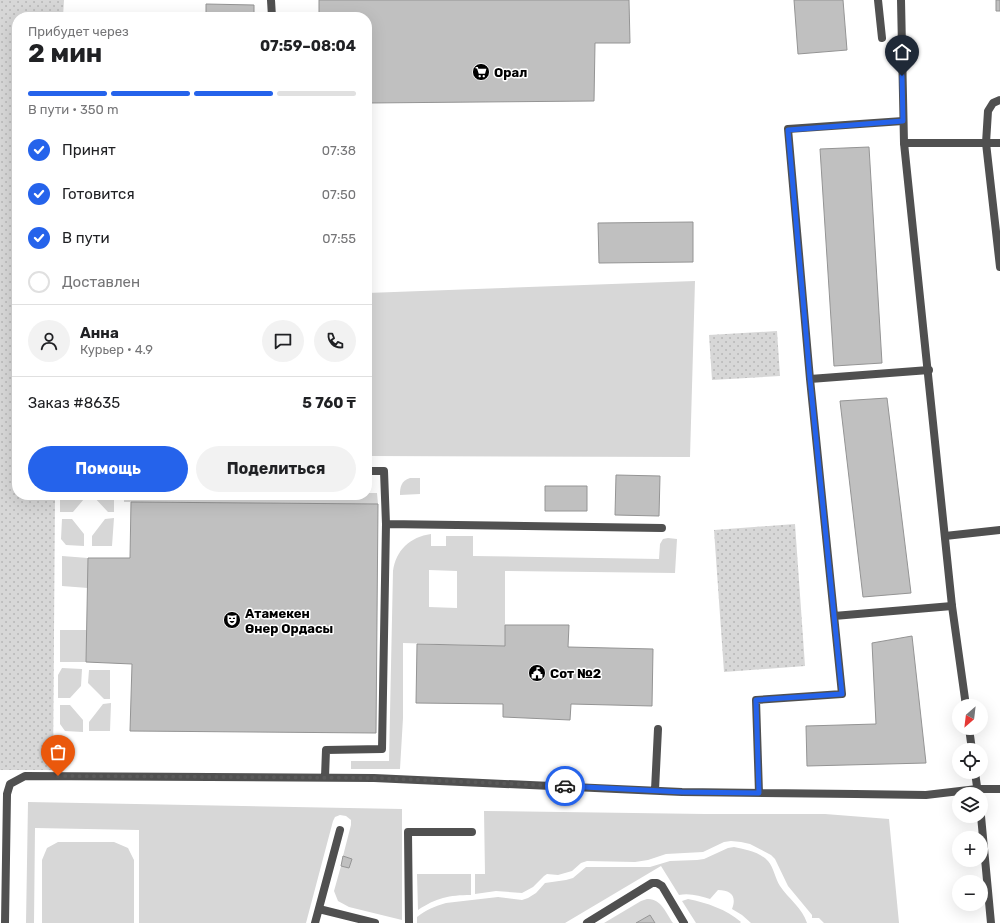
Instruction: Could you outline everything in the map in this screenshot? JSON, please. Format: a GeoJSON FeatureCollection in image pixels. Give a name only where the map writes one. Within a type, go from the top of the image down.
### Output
{"type":"FeatureCollection","features":[{"type":"Feature","properties":{"kind":"street"},"geometry":{"type":"LineString","coordinates":[[271,0],[272,12]]}},
{"type":"Feature","properties":{"kind":"street"},"geometry":{"type":"LineString","coordinates":[[878,0],[882,38]]}},
{"type":"Feature","properties":{"kind":"street"},"geometry":{"type":"LineString","coordinates":[[901,0],[904,143],[929,370],[952,606],[965,699]]}},
{"type":"Feature","properties":{"kind":"street"},"geometry":{"type":"LineString","coordinates":[[1000,100],[994,103],[988,111],[986,143],[1000,267]]}},
{"type":"Feature","properties":{"kind":"street"},"geometry":{"type":"LineString","coordinates":[[759,793],[756,700],[842,694],[810,379],[788,130],[903,121]]}},
{"type":"Feature","properties":{"kind":"street"},"geometry":{"type":"LineString","coordinates":[[904,143],[1000,143]]}},
{"type":"Feature","properties":{"kind":"street"},"geometry":{"type":"LineString","coordinates":[[810,379],[929,370]]}},
{"type":"Feature","properties":{"kind":"street"},"geometry":{"type":"LineString","coordinates":[[326,777],[326,750],[382,749],[386,524],[384,471],[372,471]]}},
{"type":"Feature","properties":{"kind":"street"},"geometry":{"type":"LineString","coordinates":[[386,524],[662,528]]}},
{"type":"Feature","properties":{"kind":"street"},"geometry":{"type":"LineString","coordinates":[[945,536],[1000,530]]}},
{"type":"Feature","properties":{"kind":"street"},"geometry":{"type":"LineString","coordinates":[[834,616],[952,606]]}},
{"type":"Feature","properties":{"kind":"street"},"geometry":{"type":"LineString","coordinates":[[655,790],[658,729]]}},
{"type":"Feature","properties":{"kind":"street"},"geometry":{"type":"LineString","coordinates":[[5,923],[7,794],[10,784],[25,776],[326,777],[759,793],[926,795],[952,793]]}},
{"type":"Feature","properties":{"kind":"street"},"geometry":{"type":"LineString","coordinates":[[988,791],[1000,789]]}},
{"type":"Feature","properties":{"kind":"street"},"geometry":{"type":"LineString","coordinates":[[982,823],[991,923]]}},
{"type":"Feature","properties":{"kind":"street"},"geometry":{"type":"LineString","coordinates":[[315,923],[340,830]]}},
{"type":"Feature","properties":{"kind":"street"},"geometry":{"type":"LineString","coordinates":[[409,923],[408,832],[472,832]]}},
{"type":"Feature","properties":{"kind":"street"},"geometry":{"type":"LineString","coordinates":[[586,923],[652,883],[657,883],[662,886],[684,923]]}},
{"type":"Feature","properties":{"kind":"street"},"geometry":{"type":"LineString","coordinates":[[318,909],[375,923]]}},
{"type":"Feature","properties":{"kind":"shaded area"},"geometry":{"type":"Polygon","coordinates":[[[0,0],[64,0],[63,12],[12,12],[12,500],[55,500],[53,770],[0,770],[0,0]]]}},
{"type":"Feature","properties":{"kind":"shaded area"},"geometry":{"type":"Polygon","coordinates":[[[695,281],[690,457],[372,456],[372,293],[695,281]]]}},
{"type":"Feature","properties":{"kind":"shaded area"},"geometry":{"type":"Polygon","coordinates":[[[777,331],[780,376],[712,380],[709,335],[777,331]]]}},
{"type":"Feature","properties":{"kind":"shaded area"},"geometry":{"type":"Polygon","coordinates":[[[410,478],[420,478],[420,494],[400,495],[402,485],[410,478]]]}},
{"type":"Feature","properties":{"kind":"shaded area"},"geometry":{"type":"Polygon","coordinates":[[[372,493],[377,493],[378,504],[124,502],[124,500],[372,500],[372,493]]]}},
{"type":"Feature","properties":{"kind":"shaded area"},"geometry":{"type":"Polygon","coordinates":[[[60,500],[83,500],[73,512],[60,512],[60,500]]]}},
{"type":"Feature","properties":{"kind":"shaded area"},"geometry":{"type":"Polygon","coordinates":[[[97,500],[114,500],[114,512],[108,512],[97,500]]]}},
{"type":"Feature","properties":{"kind":"shaded area"},"geometry":{"type":"Polygon","coordinates":[[[114,518],[112,546],[92,546],[92,536],[105,519],[114,518]]]}},
{"type":"Feature","properties":{"kind":"shaded area"},"geometry":{"type":"Polygon","coordinates":[[[62,519],[72,519],[84,534],[84,546],[66,545],[61,539],[62,519]]]}},
{"type":"Feature","properties":{"kind":"shaded area"},"geometry":{"type":"Polygon","coordinates":[[[795,524],[805,666],[724,672],[714,530],[795,524]]]}},
{"type":"Feature","properties":{"kind":"shaded area"},"geometry":{"type":"Polygon","coordinates":[[[431,534],[431,546],[446,546],[446,536],[473,536],[473,556],[659,559],[660,544],[663,539],[677,539],[675,573],[505,571],[505,646],[403,643],[403,718],[400,769],[351,769],[351,761],[389,761],[393,571],[397,557],[405,546],[411,541],[431,534]],[[429,570],[429,607],[457,608],[457,571],[429,570]]]}},
{"type":"Feature","properties":{"kind":"shaded area"},"geometry":{"type":"Polygon","coordinates":[[[62,556],[88,558],[88,588],[62,586],[62,556]]]}},
{"type":"Feature","properties":{"kind":"shaded area"},"geometry":{"type":"Polygon","coordinates":[[[60,630],[87,630],[86,662],[60,662],[60,630]]]}},
{"type":"Feature","properties":{"kind":"shaded area"},"geometry":{"type":"Polygon","coordinates":[[[62,668],[82,669],[81,686],[70,698],[58,698],[58,675],[62,668]]]}},
{"type":"Feature","properties":{"kind":"shaded area"},"geometry":{"type":"Polygon","coordinates":[[[89,670],[110,670],[110,699],[104,699],[88,683],[89,670]]]}},
{"type":"Feature","properties":{"kind":"shaded area"},"geometry":{"type":"Polygon","coordinates":[[[111,703],[110,731],[89,731],[89,722],[103,704],[111,703]]]}},
{"type":"Feature","properties":{"kind":"shaded area"},"geometry":{"type":"Polygon","coordinates":[[[60,705],[70,705],[83,720],[83,732],[65,731],[60,724],[60,705]]]}},
{"type":"Feature","properties":{"kind":"shaded area"},"geometry":{"type":"Polygon","coordinates":[[[28,802],[402,809],[402,920],[349,907],[338,901],[334,891],[341,866],[349,868],[352,859],[343,856],[351,820],[346,816],[340,815],[335,817],[333,821],[306,923],[139,923],[139,830],[35,828],[34,923],[26,923],[28,802]]]}},
{"type":"Feature","properties":{"kind":"shaded area"},"geometry":{"type":"Polygon","coordinates":[[[484,811],[825,814],[889,819],[899,923],[824,923],[819,918],[812,918],[812,915],[788,886],[775,859],[771,855],[750,844],[731,841],[724,842],[703,852],[666,854],[648,860],[635,862],[587,861],[581,863],[572,871],[558,875],[547,874],[533,887],[522,893],[496,891],[475,894],[475,874],[485,874],[484,811]]]}},
{"type":"Feature","properties":{"kind":"shaded area"},"geometry":{"type":"Polygon","coordinates":[[[58,842],[114,842],[128,848],[134,860],[134,923],[42,923],[42,860],[47,848],[58,842]]]}},
{"type":"Feature","properties":{"kind":"shaded area"},"geometry":{"type":"Polygon","coordinates":[[[734,847],[756,853],[768,861],[780,886],[799,908],[807,923],[751,923],[732,909],[734,901],[733,897],[723,890],[718,890],[710,899],[699,896],[679,895],[661,866],[565,923],[417,923],[417,917],[431,908],[446,903],[498,897],[522,900],[536,893],[545,883],[573,878],[586,867],[650,867],[670,861],[704,859],[728,848],[734,847]]]}},
{"type":"Feature","properties":{"kind":"shaded area"},"geometry":{"type":"Polygon","coordinates":[[[417,874],[471,874],[471,895],[443,898],[418,910],[417,874]]]}},
{"type":"Feature","properties":{"kind":"shaded area"},"geometry":{"type":"Polygon","coordinates":[[[652,899],[660,904],[673,923],[655,923],[650,915],[636,923],[604,923],[641,901],[652,899]]]}},
{"type":"Feature","properties":{"kind":"shaded area"},"geometry":{"type":"Polygon","coordinates":[[[688,899],[716,907],[729,913],[741,922],[696,923],[682,901],[688,899]]]}},
{"type":"Feature","properties":{"kind":"building","name":"Орал"},"geometry":{"type":"Polygon","coordinates":[[[319,0],[629,0],[630,43],[595,43],[594,101],[372,103],[372,12],[319,12],[319,0]]]}},
{"type":"Feature","properties":{"kind":"building"},"geometry":{"type":"Polygon","coordinates":[[[794,0],[843,0],[847,50],[798,54],[794,0]]]}},
{"type":"Feature","properties":{"kind":"building"},"geometry":{"type":"Polygon","coordinates":[[[996,0],[1000,0],[1000,11],[996,11],[996,0]]]}},
{"type":"Feature","properties":{"kind":"building"},"geometry":{"type":"Polygon","coordinates":[[[206,4],[254,5],[254,12],[206,12],[206,4]]]}},
{"type":"Feature","properties":{"kind":"building"},"geometry":{"type":"Polygon","coordinates":[[[869,147],[882,363],[834,366],[820,149],[869,147]]]}},
{"type":"Feature","properties":{"kind":"building"},"geometry":{"type":"Polygon","coordinates":[[[693,222],[693,262],[599,263],[598,223],[693,222]]]}},
{"type":"Feature","properties":{"kind":"building"},"geometry":{"type":"Polygon","coordinates":[[[887,398],[911,593],[863,597],[840,401],[887,398]]]}},
{"type":"Feature","properties":{"kind":"building"},"geometry":{"type":"Polygon","coordinates":[[[616,475],[660,476],[659,516],[615,515],[616,475]]]}},
{"type":"Feature","properties":{"kind":"building"},"geometry":{"type":"Polygon","coordinates":[[[545,486],[587,486],[587,511],[545,511],[545,486]]]}},
{"type":"Feature","properties":{"kind":"building","name":"Атамекен Өнер Ордасы"},"geometry":{"type":"Polygon","coordinates":[[[131,502],[378,504],[376,733],[130,731],[132,664],[86,662],[88,558],[130,558],[131,502]]]}},
{"type":"Feature","properties":{"kind":"building"},"geometry":{"type":"Polygon","coordinates":[[[505,625],[569,625],[568,647],[653,649],[652,706],[571,704],[570,720],[503,717],[503,704],[416,703],[417,644],[505,646],[505,625]]]}},
{"type":"Feature","properties":{"kind":"building"},"geometry":{"type":"Polygon","coordinates":[[[912,636],[926,763],[807,766],[806,726],[876,724],[872,643],[912,636]]]}},
{"type":"Feature","properties":{"kind":"building"},"geometry":{"type":"Polygon","coordinates":[[[343,856],[352,859],[349,868],[341,866],[343,856]]]}},
{"type":"Feature","properties":{"kind":"building"},"geometry":{"type":"Polygon","coordinates":[[[650,915],[655,923],[636,923],[650,915]]]}},
{"type":"Feature","properties":{"kind":"way so far"},"geometry":{"type":"LineString","coordinates":[[58,776],[374,778],[565,786]]}},
{"type":"Feature","properties":{"kind":"place","name":"Орал"},"geometry":{"type":"Point","coordinates":[481,72]}},
{"type":"Feature","properties":{"kind":"place","name":"Атамекен Өнер Ордасы"},"geometry":{"type":"Point","coordinates":[232,620]}},
{"type":"Feature","properties":{"kind":"place","name":"Сот №2"},"geometry":{"type":"Point","coordinates":[537,673]}},
{"type":"Feature","properties":{"kind":"route"},"geometry":{"type":"LineString","coordinates":[[565,786],[682,792],[759,793],[756,700],[842,694],[810,379],[788,130],[903,121],[902,76]]}}]}
